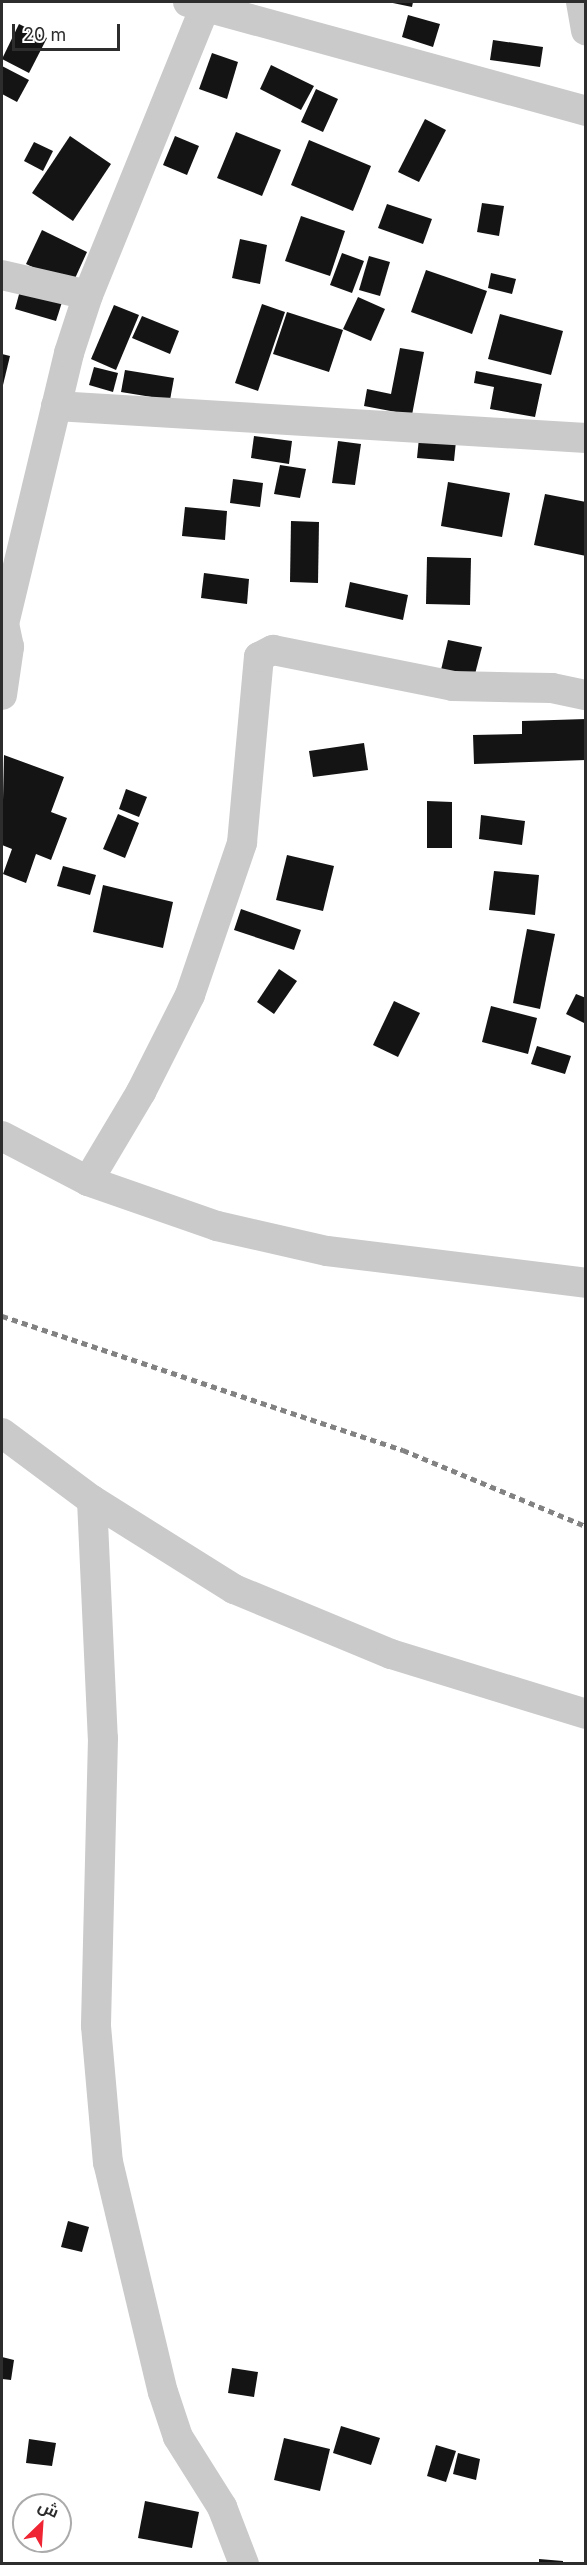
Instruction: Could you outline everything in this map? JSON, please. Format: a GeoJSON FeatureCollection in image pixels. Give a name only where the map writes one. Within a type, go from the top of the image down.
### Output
{"type":"FeatureCollection","features":[{"type":"Feature","properties":{"kind":"street"},"geometry":{"type":"LineString","coordinates":[[581,2],[585,31]]}},
{"type":"Feature","properties":{"kind":"street"},"geometry":{"type":"LineString","coordinates":[[2,695],[9,647],[4,624],[56,406],[88,296],[197,4],[585,111]]}},
{"type":"Feature","properties":{"kind":"street"},"geometry":{"type":"LineString","coordinates":[[2,275],[88,296]]}},
{"type":"Feature","properties":{"kind":"street"},"geometry":{"type":"LineString","coordinates":[[56,406],[585,438]]}},
{"type":"Feature","properties":{"kind":"street"},"geometry":{"type":"LineString","coordinates":[[88,1181],[141,1092],[190,995],[242,843],[259,657],[273,650],[453,686],[552,688],[585,695]]}},
{"type":"Feature","properties":{"kind":"street"},"geometry":{"type":"LineString","coordinates":[[2,1136],[88,1181],[217,1226],[327,1251],[585,1283]]}},
{"type":"Feature","properties":{"kind":"street"},"geometry":{"type":"LineString","coordinates":[[2,1433],[92,1500],[234,1589],[391,1654],[585,1714]]}},
{"type":"Feature","properties":{"kind":"street"},"geometry":{"type":"LineString","coordinates":[[92,1500],[103,1738],[96,2026],[108,2162],[163,2392],[178,2437],[222,2507],[244,2564]]}},
{"type":"Feature","properties":{"kind":"building"},"geometry":{"type":"Polygon","coordinates":[[[388,2],[413,2],[412,7],[388,2]]]}},
{"type":"Feature","properties":{"kind":"building"},"geometry":{"type":"Polygon","coordinates":[[[408,15],[440,24],[433,47],[402,37],[408,15]]]}},
{"type":"Feature","properties":{"kind":"building"},"geometry":{"type":"Polygon","coordinates":[[[19,24],[47,38],[29,73],[2,59],[19,24]]]}},
{"type":"Feature","properties":{"kind":"building"},"geometry":{"type":"Polygon","coordinates":[[[493,40],[543,47],[540,67],[490,60],[493,40]]]}},
{"type":"Feature","properties":{"kind":"building"},"geometry":{"type":"Polygon","coordinates":[[[212,53],[238,62],[227,99],[199,89],[212,53]]]}},
{"type":"Feature","properties":{"kind":"building"},"geometry":{"type":"Polygon","coordinates":[[[271,65],[314,86],[301,110],[260,89],[271,65]]]}},
{"type":"Feature","properties":{"kind":"building"},"geometry":{"type":"Polygon","coordinates":[[[2,66],[29,80],[17,102],[2,94],[2,66]]]}},
{"type":"Feature","properties":{"kind":"building"},"geometry":{"type":"Polygon","coordinates":[[[316,89],[338,99],[323,132],[301,122],[316,89]]]}},
{"type":"Feature","properties":{"kind":"building"},"geometry":{"type":"Polygon","coordinates":[[[425,119],[446,130],[419,182],[398,172],[425,119]]]}},
{"type":"Feature","properties":{"kind":"building"},"geometry":{"type":"Polygon","coordinates":[[[236,132],[281,150],[262,196],[217,178],[236,132]]]}},
{"type":"Feature","properties":{"kind":"building"},"geometry":{"type":"Polygon","coordinates":[[[70,136],[111,164],[73,221],[32,193],[70,136]]]}},
{"type":"Feature","properties":{"kind":"building"},"geometry":{"type":"Polygon","coordinates":[[[175,136],[199,146],[187,175],[163,165],[175,136]]]}},
{"type":"Feature","properties":{"kind":"building"},"geometry":{"type":"Polygon","coordinates":[[[309,140],[371,166],[353,211],[291,185],[309,140]]]}},
{"type":"Feature","properties":{"kind":"building"},"geometry":{"type":"Polygon","coordinates":[[[34,142],[53,151],[43,171],[24,161],[34,142]]]}},
{"type":"Feature","properties":{"kind":"building"},"geometry":{"type":"Polygon","coordinates":[[[482,203],[504,206],[499,236],[477,232],[482,203]]]}},
{"type":"Feature","properties":{"kind":"building"},"geometry":{"type":"Polygon","coordinates":[[[387,204],[432,219],[423,244],[378,228],[387,204]]]}},
{"type":"Feature","properties":{"kind":"building"},"geometry":{"type":"Polygon","coordinates":[[[301,216],[345,231],[330,276],[285,261],[301,216]]]}},
{"type":"Feature","properties":{"kind":"building"},"geometry":{"type":"Polygon","coordinates":[[[42,230],[87,252],[72,285],[26,264],[42,230]]]}},
{"type":"Feature","properties":{"kind":"building"},"geometry":{"type":"Polygon","coordinates":[[[240,239],[267,245],[260,284],[232,278],[240,239]]]}},
{"type":"Feature","properties":{"kind":"building"},"geometry":{"type":"Polygon","coordinates":[[[342,253],[364,261],[352,293],[330,285],[342,253]]]}},
{"type":"Feature","properties":{"kind":"building"},"geometry":{"type":"Polygon","coordinates":[[[369,256],[390,262],[380,296],[359,290],[369,256]]]}},
{"type":"Feature","properties":{"kind":"building"},"geometry":{"type":"Polygon","coordinates":[[[426,270],[487,291],[472,334],[411,312],[426,270]]]}},
{"type":"Feature","properties":{"kind":"building"},"geometry":{"type":"Polygon","coordinates":[[[491,273],[516,279],[512,294],[488,288],[491,273]]]}},
{"type":"Feature","properties":{"kind":"building"},"geometry":{"type":"Polygon","coordinates":[[[21,287],[63,299],[56,321],[15,309],[21,287]]]}},
{"type":"Feature","properties":{"kind":"building"},"geometry":{"type":"Polygon","coordinates":[[[358,297],[385,309],[371,341],[343,329],[358,297]]]}},
{"type":"Feature","properties":{"kind":"building"},"geometry":{"type":"Polygon","coordinates":[[[262,304],[285,312],[258,391],[235,383],[262,304]]]}},
{"type":"Feature","properties":{"kind":"building"},"geometry":{"type":"Polygon","coordinates":[[[114,305],[139,315],[116,370],[91,359],[114,305]]]}},
{"type":"Feature","properties":{"kind":"building"},"geometry":{"type":"Polygon","coordinates":[[[287,312],[343,330],[329,372],[273,354],[287,312]]]}},
{"type":"Feature","properties":{"kind":"building"},"geometry":{"type":"Polygon","coordinates":[[[500,314],[563,331],[551,375],[488,359],[500,314]]]}},
{"type":"Feature","properties":{"kind":"building"},"geometry":{"type":"Polygon","coordinates":[[[142,316],[179,331],[170,354],[132,338],[142,316]]]}},
{"type":"Feature","properties":{"kind":"building"},"geometry":{"type":"Polygon","coordinates":[[[400,348],[424,352],[412,415],[364,406],[367,389],[391,394],[400,348]]]}},
{"type":"Feature","properties":{"kind":"building"},"geometry":{"type":"Polygon","coordinates":[[[2,354],[10,356],[3,385],[2,384],[2,354]]]}},
{"type":"Feature","properties":{"kind":"building"},"geometry":{"type":"Polygon","coordinates":[[[94,367],[118,373],[113,392],[89,385],[94,367]]]}},
{"type":"Feature","properties":{"kind":"building"},"geometry":{"type":"Polygon","coordinates":[[[125,370],[174,378],[170,400],[121,392],[125,370]]]}},
{"type":"Feature","properties":{"kind":"building"},"geometry":{"type":"Polygon","coordinates":[[[476,371],[542,384],[535,417],[490,409],[494,387],[474,383],[476,371]]]}},
{"type":"Feature","properties":{"kind":"building"},"geometry":{"type":"Polygon","coordinates":[[[254,436],[292,441],[289,464],[251,458],[254,436]]]}},
{"type":"Feature","properties":{"kind":"building"},"geometry":{"type":"Polygon","coordinates":[[[419,438],[456,441],[454,461],[417,458],[419,438]]]}},
{"type":"Feature","properties":{"kind":"building"},"geometry":{"type":"Polygon","coordinates":[[[338,441],[361,444],[355,485],[332,483],[338,441]]]}},
{"type":"Feature","properties":{"kind":"building"},"geometry":{"type":"Polygon","coordinates":[[[280,465],[306,469],[300,498],[274,494],[280,465]]]}},
{"type":"Feature","properties":{"kind":"building"},"geometry":{"type":"Polygon","coordinates":[[[233,479],[263,483],[260,507],[230,503],[233,479]]]}},
{"type":"Feature","properties":{"kind":"building"},"geometry":{"type":"Polygon","coordinates":[[[448,482],[510,493],[502,537],[441,526],[448,482]]]}},
{"type":"Feature","properties":{"kind":"building"},"geometry":{"type":"Polygon","coordinates":[[[545,494],[586,502],[586,556],[534,545],[545,494]]]}},
{"type":"Feature","properties":{"kind":"building"},"geometry":{"type":"Polygon","coordinates":[[[185,507],[227,511],[225,540],[182,536],[185,507]]]}},
{"type":"Feature","properties":{"kind":"building"},"geometry":{"type":"Polygon","coordinates":[[[291,521],[319,522],[318,583],[290,582],[291,521]]]}},
{"type":"Feature","properties":{"kind":"building"},"geometry":{"type":"Polygon","coordinates":[[[427,557],[471,558],[470,605],[426,604],[427,557]]]}},
{"type":"Feature","properties":{"kind":"building"},"geometry":{"type":"Polygon","coordinates":[[[204,573],[249,579],[247,604],[201,598],[204,573]]]}},
{"type":"Feature","properties":{"kind":"building"},"geometry":{"type":"Polygon","coordinates":[[[350,582],[408,595],[403,620],[345,607],[350,582]]]}},
{"type":"Feature","properties":{"kind":"building"},"geometry":{"type":"Polygon","coordinates":[[[448,640],[482,647],[474,678],[441,670],[448,640]]]}},
{"type":"Feature","properties":{"kind":"building"},"geometry":{"type":"Polygon","coordinates":[[[586,719],[586,760],[474,764],[473,735],[522,734],[522,721],[586,719]]]}},
{"type":"Feature","properties":{"kind":"building"},"geometry":{"type":"Polygon","coordinates":[[[364,743],[368,770],[313,777],[309,751],[364,743]]]}},
{"type":"Feature","properties":{"kind":"building"},"geometry":{"type":"Polygon","coordinates":[[[4,755],[64,777],[51,812],[67,818],[51,860],[36,854],[26,883],[3,874],[12,849],[2,845],[4,755]]]}},
{"type":"Feature","properties":{"kind":"building"},"geometry":{"type":"Polygon","coordinates":[[[126,789],[147,797],[139,817],[119,809],[126,789]]]}},
{"type":"Feature","properties":{"kind":"building"},"geometry":{"type":"Polygon","coordinates":[[[427,801],[452,802],[452,848],[427,848],[427,801]]]}},
{"type":"Feature","properties":{"kind":"building"},"geometry":{"type":"Polygon","coordinates":[[[118,814],[139,823],[125,858],[103,849],[118,814]]]}},
{"type":"Feature","properties":{"kind":"building"},"geometry":{"type":"Polygon","coordinates":[[[481,815],[525,821],[522,845],[479,839],[481,815]]]}},
{"type":"Feature","properties":{"kind":"building"},"geometry":{"type":"Polygon","coordinates":[[[287,855],[334,866],[323,911],[276,900],[287,855]]]}},
{"type":"Feature","properties":{"kind":"building"},"geometry":{"type":"Polygon","coordinates":[[[63,866],[96,875],[90,895],[57,886],[63,866]]]}},
{"type":"Feature","properties":{"kind":"building"},"geometry":{"type":"Polygon","coordinates":[[[494,871],[539,875],[535,915],[489,910],[494,871]]]}},
{"type":"Feature","properties":{"kind":"building"},"geometry":{"type":"Polygon","coordinates":[[[103,885],[173,902],[163,948],[93,932],[103,885]]]}},
{"type":"Feature","properties":{"kind":"building"},"geometry":{"type":"Polygon","coordinates":[[[241,909],[301,930],[294,950],[234,930],[241,909]]]}},
{"type":"Feature","properties":{"kind":"building"},"geometry":{"type":"Polygon","coordinates":[[[527,929],[555,934],[540,1009],[513,1003],[527,929]]]}},
{"type":"Feature","properties":{"kind":"building"},"geometry":{"type":"Polygon","coordinates":[[[279,969],[297,981],[274,1014],[257,1002],[279,969]]]}},
{"type":"Feature","properties":{"kind":"building"},"geometry":{"type":"Polygon","coordinates":[[[576,994],[586,998],[586,1024],[566,1014],[576,994]]]}},
{"type":"Feature","properties":{"kind":"building"},"geometry":{"type":"Polygon","coordinates":[[[394,1001],[420,1013],[398,1057],[373,1045],[394,1001]]]}},
{"type":"Feature","properties":{"kind":"building"},"geometry":{"type":"Polygon","coordinates":[[[491,1006],[537,1018],[528,1054],[482,1042],[491,1006]]]}},
{"type":"Feature","properties":{"kind":"building"},"geometry":{"type":"Polygon","coordinates":[[[537,1046],[571,1056],[565,1074],[531,1064],[537,1046]]]}},
{"type":"Feature","properties":{"kind":"building"},"geometry":{"type":"Polygon","coordinates":[[[68,2221],[89,2227],[82,2252],[61,2247],[68,2221]]]}},
{"type":"Feature","properties":{"kind":"building"},"geometry":{"type":"Polygon","coordinates":[[[2,2357],[14,2360],[11,2380],[2,2379],[2,2357]]]}},
{"type":"Feature","properties":{"kind":"building"},"geometry":{"type":"Polygon","coordinates":[[[232,2368],[258,2372],[254,2397],[228,2393],[232,2368]]]}},
{"type":"Feature","properties":{"kind":"building"},"geometry":{"type":"Polygon","coordinates":[[[341,2426],[380,2438],[371,2465],[333,2453],[341,2426]]]}},
{"type":"Feature","properties":{"kind":"building"},"geometry":{"type":"Polygon","coordinates":[[[284,2438],[330,2449],[320,2491],[274,2480],[284,2438]]]}},
{"type":"Feature","properties":{"kind":"building"},"geometry":{"type":"Polygon","coordinates":[[[29,2439],[56,2443],[52,2466],[26,2463],[29,2439]]]}},
{"type":"Feature","properties":{"kind":"building"},"geometry":{"type":"Polygon","coordinates":[[[436,2445],[456,2451],[446,2482],[427,2476],[436,2445]]]}},
{"type":"Feature","properties":{"kind":"building"},"geometry":{"type":"Polygon","coordinates":[[[458,2453],[480,2459],[476,2480],[453,2474],[458,2453]]]}},
{"type":"Feature","properties":{"kind":"building"},"geometry":{"type":"Polygon","coordinates":[[[145,2501],[199,2512],[192,2548],[138,2538],[145,2501]]]}},
{"type":"Feature","properties":{"kind":"building"},"geometry":{"type":"Polygon","coordinates":[[[539,2559],[563,2561],[563,2564],[539,2564],[539,2559]]]}},
{"type":"Feature","properties":{"kind":"railway"},"geometry":{"type":"LineString","coordinates":[[2,1316],[403,1450],[586,1526]]}}]}
